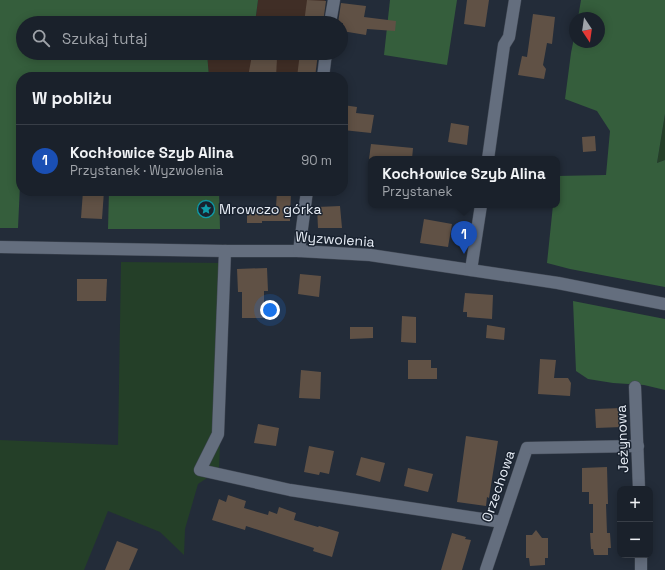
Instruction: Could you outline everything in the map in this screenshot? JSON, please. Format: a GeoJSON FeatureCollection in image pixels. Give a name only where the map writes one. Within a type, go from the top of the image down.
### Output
{"type":"FeatureCollection","features":[{"type":"Feature","properties":{"kind":"street"},"geometry":{"type":"LineString","coordinates":[[331,16],[334,0]]}},
{"type":"Feature","properties":{"kind":"street"},"geometry":{"type":"LineString","coordinates":[[488,156],[504,45],[509,38],[515,0]]}},
{"type":"Feature","properties":{"kind":"street"},"geometry":{"type":"LineString","coordinates":[[324,72],[325,60]]}},
{"type":"Feature","properties":{"kind":"street"},"geometry":{"type":"LineString","coordinates":[[299,251],[306,196]]}},
{"type":"Feature","properties":{"kind":"street"},"geometry":{"type":"LineString","coordinates":[[471,270],[481,208]]}},
{"type":"Feature","properties":{"kind":"street","name":"Wyzwolenia"},"geometry":{"type":"LineString","coordinates":[[0,247],[299,251],[370,255],[558,283],[665,304]]}},
{"type":"Feature","properties":{"kind":"street"},"geometry":{"type":"LineString","coordinates":[[225,251],[218,434],[200,470],[290,490],[502,522]]}},
{"type":"Feature","properties":{"kind":"street","name":"Jeżynowa"},"geometry":{"type":"LineString","coordinates":[[635,387],[639,486]]}},
{"type":"Feature","properties":{"kind":"street","name":"Orzechowa"},"geometry":{"type":"LineString","coordinates":[[486,570],[527,448],[638,446]]}},
{"type":"Feature","properties":{"kind":"street"},"geometry":{"type":"LineString","coordinates":[[641,558],[641,570]]}},
{"type":"Feature","properties":{"kind":"shaded area"},"geometry":{"type":"Polygon","coordinates":[[[258,0],[325,0],[323,16],[256,16],[258,0]]]}},
{"type":"Feature","properties":{"kind":"shaded area"},"geometry":{"type":"Polygon","coordinates":[[[208,60],[317,60],[316,72],[209,72],[208,60]]]}},
{"type":"Feature","properties":{"kind":"green space"},"geometry":{"type":"Polygon","coordinates":[[[0,0],[258,0],[256,16],[16,16],[16,60],[208,60],[209,72],[16,72],[16,196],[19,196],[18,228],[0,228],[0,0]]]}},
{"type":"Feature","properties":{"kind":"green space"},"geometry":{"type":"Polygon","coordinates":[[[390,0],[457,0],[447,65],[384,55],[390,0]]]}},
{"type":"Feature","properties":{"kind":"green space"},"geometry":{"type":"Polygon","coordinates":[[[581,0],[665,0],[665,114],[657,163],[665,160],[665,287],[570,269],[547,263],[553,208],[560,208],[560,176],[606,175],[610,131],[597,111],[565,99],[572,48],[605,48],[605,12],[579,12],[581,0]]]}},
{"type":"Feature","properties":{"kind":"green space"},"geometry":{"type":"Polygon","coordinates":[[[665,114],[665,160],[657,163],[665,114]]]}},
{"type":"Feature","properties":{"kind":"green space"},"geometry":{"type":"Polygon","coordinates":[[[109,196],[219,196],[220,229],[108,229],[109,196]]]}},
{"type":"Feature","properties":{"kind":"green space"},"geometry":{"type":"Polygon","coordinates":[[[121,262],[227,263],[219,470],[198,484],[185,529],[184,555],[160,532],[108,511],[84,570],[0,570],[0,440],[118,445],[121,262]]]}},
{"type":"Feature","properties":{"kind":"green space"},"geometry":{"type":"Polygon","coordinates":[[[573,301],[665,319],[665,390],[644,385],[613,383],[588,379],[576,371],[573,301]]]}},
{"type":"Feature","properties":{"kind":"building"},"geometry":{"type":"Polygon","coordinates":[[[307,0],[326,1],[324,16],[305,16],[307,0]]]}},
{"type":"Feature","properties":{"kind":"building"},"geometry":{"type":"Polygon","coordinates":[[[467,0],[489,0],[485,27],[464,24],[467,0]]]}},
{"type":"Feature","properties":{"kind":"building"},"geometry":{"type":"Polygon","coordinates":[[[341,3],[366,6],[364,17],[396,21],[395,31],[367,29],[366,35],[348,32],[348,16],[339,16],[341,3]]]}},
{"type":"Feature","properties":{"kind":"building"},"geometry":{"type":"Polygon","coordinates":[[[533,14],[555,17],[552,44],[547,43],[543,65],[546,69],[544,79],[518,75],[522,56],[527,57],[533,14]]]}},
{"type":"Feature","properties":{"kind":"building"},"geometry":{"type":"Polygon","coordinates":[[[251,60],[277,60],[276,72],[249,72],[251,60]]]}},
{"type":"Feature","properties":{"kind":"building"},"geometry":{"type":"Polygon","coordinates":[[[299,60],[317,60],[316,72],[298,72],[299,60]]]}},
{"type":"Feature","properties":{"kind":"building"},"geometry":{"type":"Polygon","coordinates":[[[348,106],[357,107],[356,113],[374,115],[371,133],[348,131],[348,106]]]}},
{"type":"Feature","properties":{"kind":"building"},"geometry":{"type":"Polygon","coordinates":[[[451,123],[469,126],[467,145],[448,142],[451,123]]]}},
{"type":"Feature","properties":{"kind":"building"},"geometry":{"type":"Polygon","coordinates":[[[595,136],[596,151],[583,152],[582,137],[595,136]]]}},
{"type":"Feature","properties":{"kind":"building"},"geometry":{"type":"Polygon","coordinates":[[[371,144],[413,148],[412,156],[369,156],[371,144]]]}},
{"type":"Feature","properties":{"kind":"building"},"geometry":{"type":"Polygon","coordinates":[[[83,196],[104,196],[102,219],[81,218],[83,196]]]}},
{"type":"Feature","properties":{"kind":"building"},"geometry":{"type":"Polygon","coordinates":[[[277,196],[291,196],[290,221],[262,221],[262,223],[247,223],[247,208],[276,207],[277,196]]]}},
{"type":"Feature","properties":{"kind":"building"},"geometry":{"type":"Polygon","coordinates":[[[340,206],[342,228],[318,228],[317,207],[340,206]]]}},
{"type":"Feature","properties":{"kind":"building"},"geometry":{"type":"Polygon","coordinates":[[[424,219],[452,224],[448,247],[420,243],[424,219]]]}},
{"type":"Feature","properties":{"kind":"building"},"geometry":{"type":"Polygon","coordinates":[[[267,268],[268,291],[264,291],[264,318],[242,318],[242,292],[238,292],[237,269],[267,268]]]}},
{"type":"Feature","properties":{"kind":"building"},"geometry":{"type":"Polygon","coordinates":[[[300,274],[321,276],[319,297],[298,294],[300,274]]]}},
{"type":"Feature","properties":{"kind":"building"},"geometry":{"type":"Polygon","coordinates":[[[77,279],[107,279],[106,301],[77,301],[77,279]]]}},
{"type":"Feature","properties":{"kind":"building"},"geometry":{"type":"Polygon","coordinates":[[[465,293],[493,295],[492,319],[467,317],[467,312],[463,312],[465,293]]]}},
{"type":"Feature","properties":{"kind":"building"},"geometry":{"type":"Polygon","coordinates":[[[402,316],[416,317],[416,343],[401,342],[402,316]]]}},
{"type":"Feature","properties":{"kind":"building"},"geometry":{"type":"Polygon","coordinates":[[[487,325],[505,328],[504,340],[486,338],[487,325]]]}},
{"type":"Feature","properties":{"kind":"building"},"geometry":{"type":"Polygon","coordinates":[[[350,327],[373,327],[373,338],[350,339],[350,327]]]}},
{"type":"Feature","properties":{"kind":"building"},"geometry":{"type":"Polygon","coordinates":[[[540,359],[556,360],[554,378],[568,378],[571,383],[570,396],[538,394],[540,359]]]}},
{"type":"Feature","properties":{"kind":"building"},"geometry":{"type":"Polygon","coordinates":[[[408,360],[431,360],[431,368],[437,368],[437,379],[408,379],[408,360]]]}},
{"type":"Feature","properties":{"kind":"building"},"geometry":{"type":"Polygon","coordinates":[[[301,370],[321,372],[320,399],[299,398],[301,370]]]}},
{"type":"Feature","properties":{"kind":"building"},"geometry":{"type":"Polygon","coordinates":[[[622,408],[622,427],[596,428],[595,409],[622,408]]]}},
{"type":"Feature","properties":{"kind":"building"},"geometry":{"type":"Polygon","coordinates":[[[258,424],[279,428],[276,446],[254,443],[258,424]]]}},
{"type":"Feature","properties":{"kind":"building"},"geometry":{"type":"Polygon","coordinates":[[[466,436],[498,441],[489,498],[487,497],[486,506],[457,502],[466,436]]]}},
{"type":"Feature","properties":{"kind":"building"},"geometry":{"type":"Polygon","coordinates":[[[309,446],[334,451],[329,474],[320,472],[319,475],[304,472],[309,446]]]}},
{"type":"Feature","properties":{"kind":"building"},"geometry":{"type":"Polygon","coordinates":[[[361,457],[385,463],[380,482],[356,475],[361,457]]]}},
{"type":"Feature","properties":{"kind":"building"},"geometry":{"type":"Polygon","coordinates":[[[607,467],[607,533],[610,533],[611,548],[608,548],[608,555],[594,555],[593,549],[591,549],[590,533],[593,533],[593,504],[589,504],[589,492],[582,492],[582,468],[607,467]]]}},
{"type":"Feature","properties":{"kind":"building"},"geometry":{"type":"Polygon","coordinates":[[[408,468],[433,474],[428,492],[404,486],[408,468]]]}},
{"type":"Feature","properties":{"kind":"building"},"geometry":{"type":"Polygon","coordinates":[[[228,495],[246,501],[244,508],[268,515],[269,511],[277,514],[279,507],[296,513],[294,520],[339,532],[332,557],[313,551],[314,548],[246,526],[245,530],[212,520],[219,499],[226,502],[228,495]]]}},
{"type":"Feature","properties":{"kind":"building"},"geometry":{"type":"Polygon","coordinates":[[[536,530],[542,538],[548,538],[548,558],[545,558],[545,565],[530,566],[529,558],[526,558],[526,535],[532,535],[536,530]]]}},
{"type":"Feature","properties":{"kind":"building"},"geometry":{"type":"Polygon","coordinates":[[[452,533],[471,540],[462,570],[441,570],[452,533]]]}},
{"type":"Feature","properties":{"kind":"building"},"geometry":{"type":"Polygon","coordinates":[[[117,541],[138,549],[129,570],[105,570],[117,541]]]}},
{"type":"Feature","properties":{"kind":"place","name":"Mrowczo górka"},"geometry":{"type":"Point","coordinates":[206,209]}},
{"type":"Feature","properties":{"kind":"place","name":"Kochłowice Szyb Alina"},"geometry":{"type":"Point","coordinates":[464,254]}}]}
